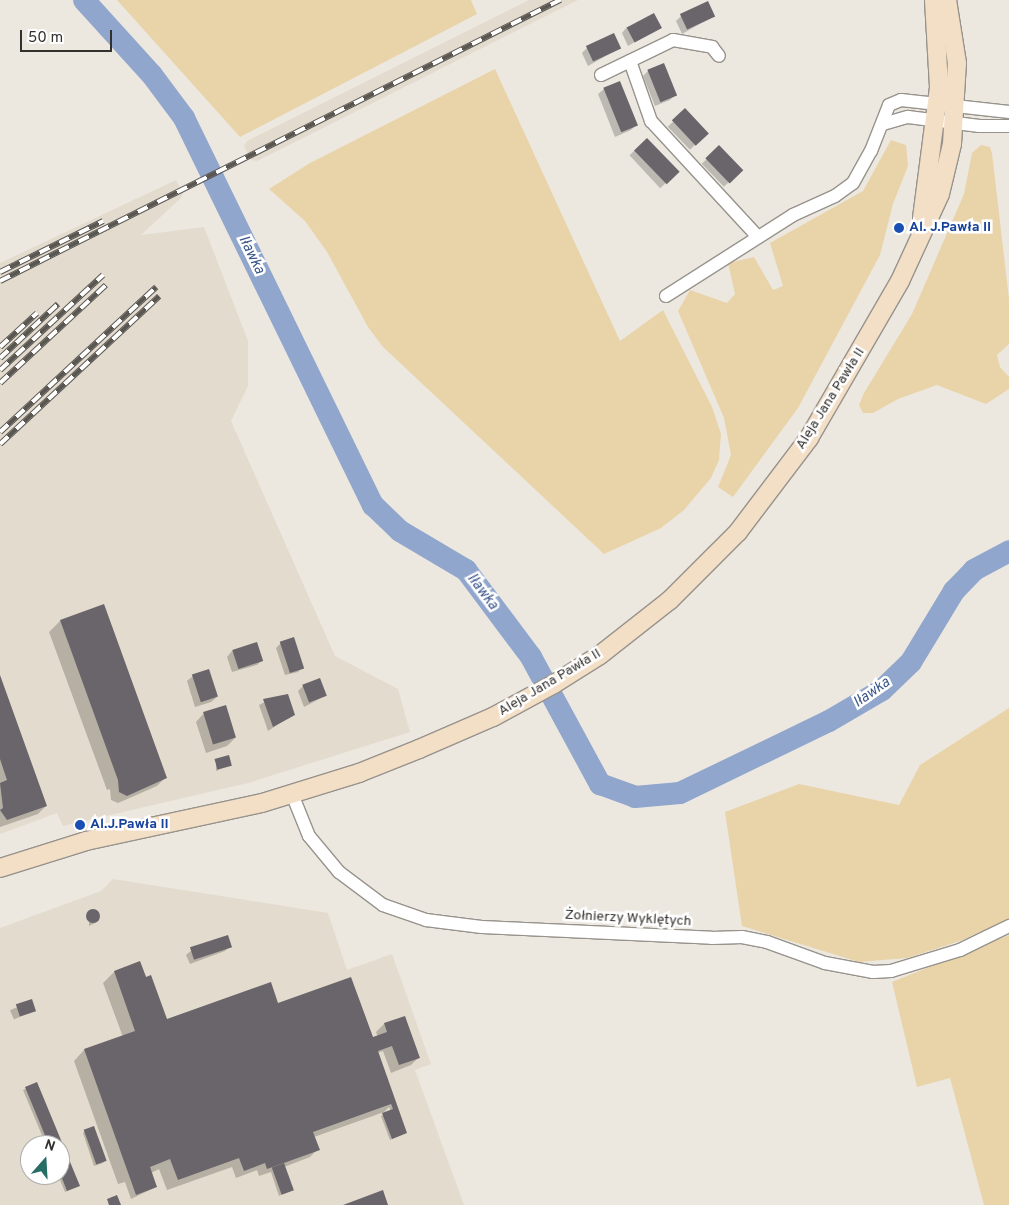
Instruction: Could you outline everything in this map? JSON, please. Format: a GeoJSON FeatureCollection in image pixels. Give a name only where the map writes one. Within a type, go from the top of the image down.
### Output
{"type":"FeatureCollection","features":[{"type":"Feature","properties":{"kind":"main road","name":"Aleja Jana Pawła II"},"geometry":{"type":"LineString","coordinates":[[918,243],[937,112],[934,0]]}},
{"type":"Feature","properties":{"kind":"main road","name":"Aleja Jana Pawła II"},"geometry":{"type":"LineString","coordinates":[[0,868],[86,841],[292,794],[419,749],[493,717],[554,684],[600,655],[670,600],[738,532],[809,438],[881,316],[918,243],[940,194],[956,115],[957,62],[947,0]]}},
{"type":"Feature","properties":{"kind":"street"},"geometry":{"type":"LineString","coordinates":[[601,75],[673,40],[712,48],[719,56]]}},
{"type":"Feature","properties":{"kind":"street"},"geometry":{"type":"LineString","coordinates":[[630,61],[651,121],[758,237]]}},
{"type":"Feature","properties":{"kind":"street"},"geometry":{"type":"LineString","coordinates":[[666,296],[793,215],[835,196],[853,183],[883,124],[885,110],[895,102],[1009,126]]}},
{"type":"Feature","properties":{"kind":"street"},"geometry":{"type":"LineString","coordinates":[[956,115],[1009,112]]}},
{"type":"Feature","properties":{"kind":"street","name":"Żołnierzy Wyklętych"},"geometry":{"type":"LineString","coordinates":[[292,794],[309,836],[340,872],[383,905],[426,920],[482,927],[712,938],[742,937],[767,942],[825,964],[873,972],[892,971],[960,950],[1009,926]]}},
{"type":"Feature","properties":{"kind":"shaded area"},"geometry":{"type":"Polygon","coordinates":[[[117,0],[471,0],[477,14],[240,137],[117,0]]]}},
{"type":"Feature","properties":{"kind":"shaded area"},"geometry":{"type":"Polygon","coordinates":[[[529,0],[578,0],[257,161],[251,160],[244,146],[247,141],[529,0]]]}},
{"type":"Feature","properties":{"kind":"shaded area"},"geometry":{"type":"Polygon","coordinates":[[[495,69],[620,341],[663,310],[712,407],[721,434],[719,460],[711,478],[684,510],[661,528],[604,554],[383,347],[368,327],[327,252],[305,221],[269,189],[310,163],[495,69]]]}},
{"type":"Feature","properties":{"kind":"shaded area"},"geometry":{"type":"Polygon","coordinates":[[[891,140],[906,145],[908,166],[893,204],[880,255],[798,408],[733,497],[718,487],[731,455],[724,418],[678,311],[690,290],[727,303],[735,294],[728,263],[754,257],[773,290],[783,286],[770,243],[863,191],[891,140]]]}},
{"type":"Feature","properties":{"kind":"shaded area"},"geometry":{"type":"Polygon","coordinates":[[[981,145],[990,147],[992,153],[1009,299],[1009,344],[997,355],[1000,367],[1009,377],[1009,389],[986,404],[937,385],[898,399],[873,413],[863,413],[859,405],[864,393],[912,314],[964,194],[972,153],[981,145]]]}},
{"type":"Feature","properties":{"kind":"shaded area"},"geometry":{"type":"Polygon","coordinates":[[[176,180],[183,194],[181,198],[141,235],[204,227],[248,341],[248,386],[231,421],[335,656],[398,689],[410,732],[248,783],[63,826],[57,813],[0,834],[0,263],[176,180]]]}},
{"type":"Feature","properties":{"kind":"shaded area"},"geometry":{"type":"Polygon","coordinates":[[[1009,708],[1009,919],[960,941],[907,958],[859,962],[742,926],[725,812],[799,784],[899,805],[920,765],[1009,708]]]}},
{"type":"Feature","properties":{"kind":"shaded area"},"geometry":{"type":"Polygon","coordinates":[[[113,879],[328,913],[347,970],[392,954],[431,1064],[415,1070],[464,1205],[0,1205],[0,928],[101,891],[113,879]]]}},
{"type":"Feature","properties":{"kind":"shaded area"},"geometry":{"type":"Polygon","coordinates":[[[1009,935],[1009,1205],[984,1205],[950,1078],[917,1087],[892,982],[1009,935]]]}},
{"type":"Feature","properties":{"kind":"building"},"geometry":{"type":"Polygon","coordinates":[[[708,1],[715,16],[687,30],[680,14],[708,1]]]}},
{"type":"Feature","properties":{"kind":"building"},"geometry":{"type":"Polygon","coordinates":[[[654,13],[662,28],[635,43],[627,28],[654,13]]]}},
{"type":"Feature","properties":{"kind":"building"},"geometry":{"type":"Polygon","coordinates":[[[614,33],[621,48],[593,62],[586,46],[614,33]]]}},
{"type":"Feature","properties":{"kind":"building"},"geometry":{"type":"Polygon","coordinates":[[[664,63],[677,95],[660,102],[647,70],[664,63]]]}},
{"type":"Feature","properties":{"kind":"building"},"geometry":{"type":"Polygon","coordinates":[[[620,81],[638,126],[621,132],[603,88],[620,81]]]}},
{"type":"Feature","properties":{"kind":"building"},"geometry":{"type":"Polygon","coordinates":[[[685,108],[709,134],[696,146],[672,120],[685,108]]]}},
{"type":"Feature","properties":{"kind":"building"},"geometry":{"type":"Polygon","coordinates":[[[647,138],[680,172],[667,184],[634,151],[647,138]]]}},
{"type":"Feature","properties":{"kind":"building"},"geometry":{"type":"Polygon","coordinates":[[[719,145],[743,170],[730,183],[705,158],[719,145]]]}},
{"type":"Feature","properties":{"kind":"building"},"geometry":{"type":"Polygon","coordinates":[[[104,604],[167,778],[127,796],[119,792],[118,780],[60,620],[104,604]]]}},
{"type":"Feature","properties":{"kind":"building"},"geometry":{"type":"Polygon","coordinates":[[[294,637],[304,668],[290,673],[280,642],[294,637]]]}},
{"type":"Feature","properties":{"kind":"building"},"geometry":{"type":"Polygon","coordinates":[[[257,642],[263,661],[238,669],[232,650],[257,642]]]}},
{"type":"Feature","properties":{"kind":"building"},"geometry":{"type":"Polygon","coordinates":[[[209,669],[218,697],[201,702],[192,675],[209,669]]]}},
{"type":"Feature","properties":{"kind":"building"},"geometry":{"type":"Polygon","coordinates":[[[0,675],[47,806],[7,820],[0,810],[3,808],[0,783],[7,780],[0,759],[0,675]]]}},
{"type":"Feature","properties":{"kind":"building"},"geometry":{"type":"Polygon","coordinates":[[[320,678],[327,696],[309,703],[302,685],[320,678]]]}},
{"type":"Feature","properties":{"kind":"building"},"geometry":{"type":"Polygon","coordinates":[[[288,694],[295,715],[273,727],[263,699],[288,694]]]}},
{"type":"Feature","properties":{"kind":"building"},"geometry":{"type":"Polygon","coordinates":[[[226,705],[236,738],[213,745],[203,712],[226,705]]]}},
{"type":"Feature","properties":{"kind":"building"},"geometry":{"type":"Polygon","coordinates":[[[229,755],[232,766],[217,770],[215,759],[229,755]]]}},
{"type":"Feature","properties":{"kind":"building"},"geometry":{"type":"Polygon","coordinates":[[[93,909],[98,911],[100,916],[98,921],[93,923],[88,921],[86,916],[88,911],[93,909]]]}},
{"type":"Feature","properties":{"kind":"building"},"geometry":{"type":"Polygon","coordinates":[[[228,935],[232,947],[194,960],[190,947],[228,935]]]}},
{"type":"Feature","properties":{"kind":"building"},"geometry":{"type":"Polygon","coordinates":[[[140,961],[146,977],[151,975],[167,1019],[271,982],[278,1003],[351,977],[373,1037],[387,1032],[384,1023],[405,1016],[420,1058],[399,1065],[392,1046],[378,1051],[407,1133],[392,1139],[382,1113],[393,1109],[391,1104],[313,1132],[320,1150],[267,1169],[265,1163],[244,1171],[239,1158],[178,1180],[170,1159],[150,1167],[157,1187],[136,1195],[84,1049],[135,1031],[114,971],[140,961]]]}},
{"type":"Feature","properties":{"kind":"building"},"geometry":{"type":"Polygon","coordinates":[[[32,999],[36,1011],[20,1017],[16,1004],[32,999]]]}},
{"type":"Feature","properties":{"kind":"building"},"geometry":{"type":"Polygon","coordinates":[[[37,1082],[59,1135],[45,1135],[25,1087],[37,1082]]]}},
{"type":"Feature","properties":{"kind":"building"},"geometry":{"type":"Polygon","coordinates":[[[94,1126],[107,1161],[96,1165],[84,1130],[94,1126]]]}},
{"type":"Feature","properties":{"kind":"building"},"geometry":{"type":"Polygon","coordinates":[[[70,1162],[80,1186],[67,1191],[65,1185],[70,1185],[70,1162]]]}},
{"type":"Feature","properties":{"kind":"building"},"geometry":{"type":"Polygon","coordinates":[[[284,1163],[294,1190],[282,1195],[272,1167],[284,1163]]]}},
{"type":"Feature","properties":{"kind":"building"},"geometry":{"type":"Polygon","coordinates":[[[383,1190],[388,1205],[343,1205],[383,1190]]]}},
{"type":"Feature","properties":{"kind":"building"},"geometry":{"type":"Polygon","coordinates":[[[117,1195],[121,1205],[109,1205],[107,1199],[117,1195]]]}},
{"type":"Feature","properties":{"kind":"waterway","name":"Iławka"},"geometry":{"type":"LineString","coordinates":[[84,0],[152,75],[184,118],[373,505],[400,531],[466,570],[531,657],[600,784],[635,797],[680,793],[829,721],[882,690],[911,662],[954,591],[974,570],[1009,551]]}},
{"type":"Feature","properties":{"kind":"railway"},"geometry":{"type":"LineString","coordinates":[[0,281],[560,0]]}},
{"type":"Feature","properties":{"kind":"railway"},"geometry":{"type":"LineString","coordinates":[[0,272],[103,221]]}},
{"type":"Feature","properties":{"kind":"railway"},"geometry":{"type":"LineString","coordinates":[[0,370],[103,275]]}},
{"type":"Feature","properties":{"kind":"railway"},"geometry":{"type":"LineString","coordinates":[[0,383],[106,285]]}},
{"type":"Feature","properties":{"kind":"railway"},"geometry":{"type":"LineString","coordinates":[[0,432],[156,287]]}},
{"type":"Feature","properties":{"kind":"railway"},"geometry":{"type":"LineString","coordinates":[[0,444],[159,296]]}},
{"type":"Feature","properties":{"kind":"railway"},"geometry":{"type":"LineString","coordinates":[[0,358],[58,304]]}},
{"type":"Feature","properties":{"kind":"railway"},"geometry":{"type":"LineString","coordinates":[[0,347],[37,313]]}},
{"type":"Feature","properties":{"kind":"place","name":"Al. J.Pawła II"},"geometry":{"type":"Point","coordinates":[899,228]}},
{"type":"Feature","properties":{"kind":"place","name":"Al.J.Pawła II"},"geometry":{"type":"Point","coordinates":[80,825]}}]}
